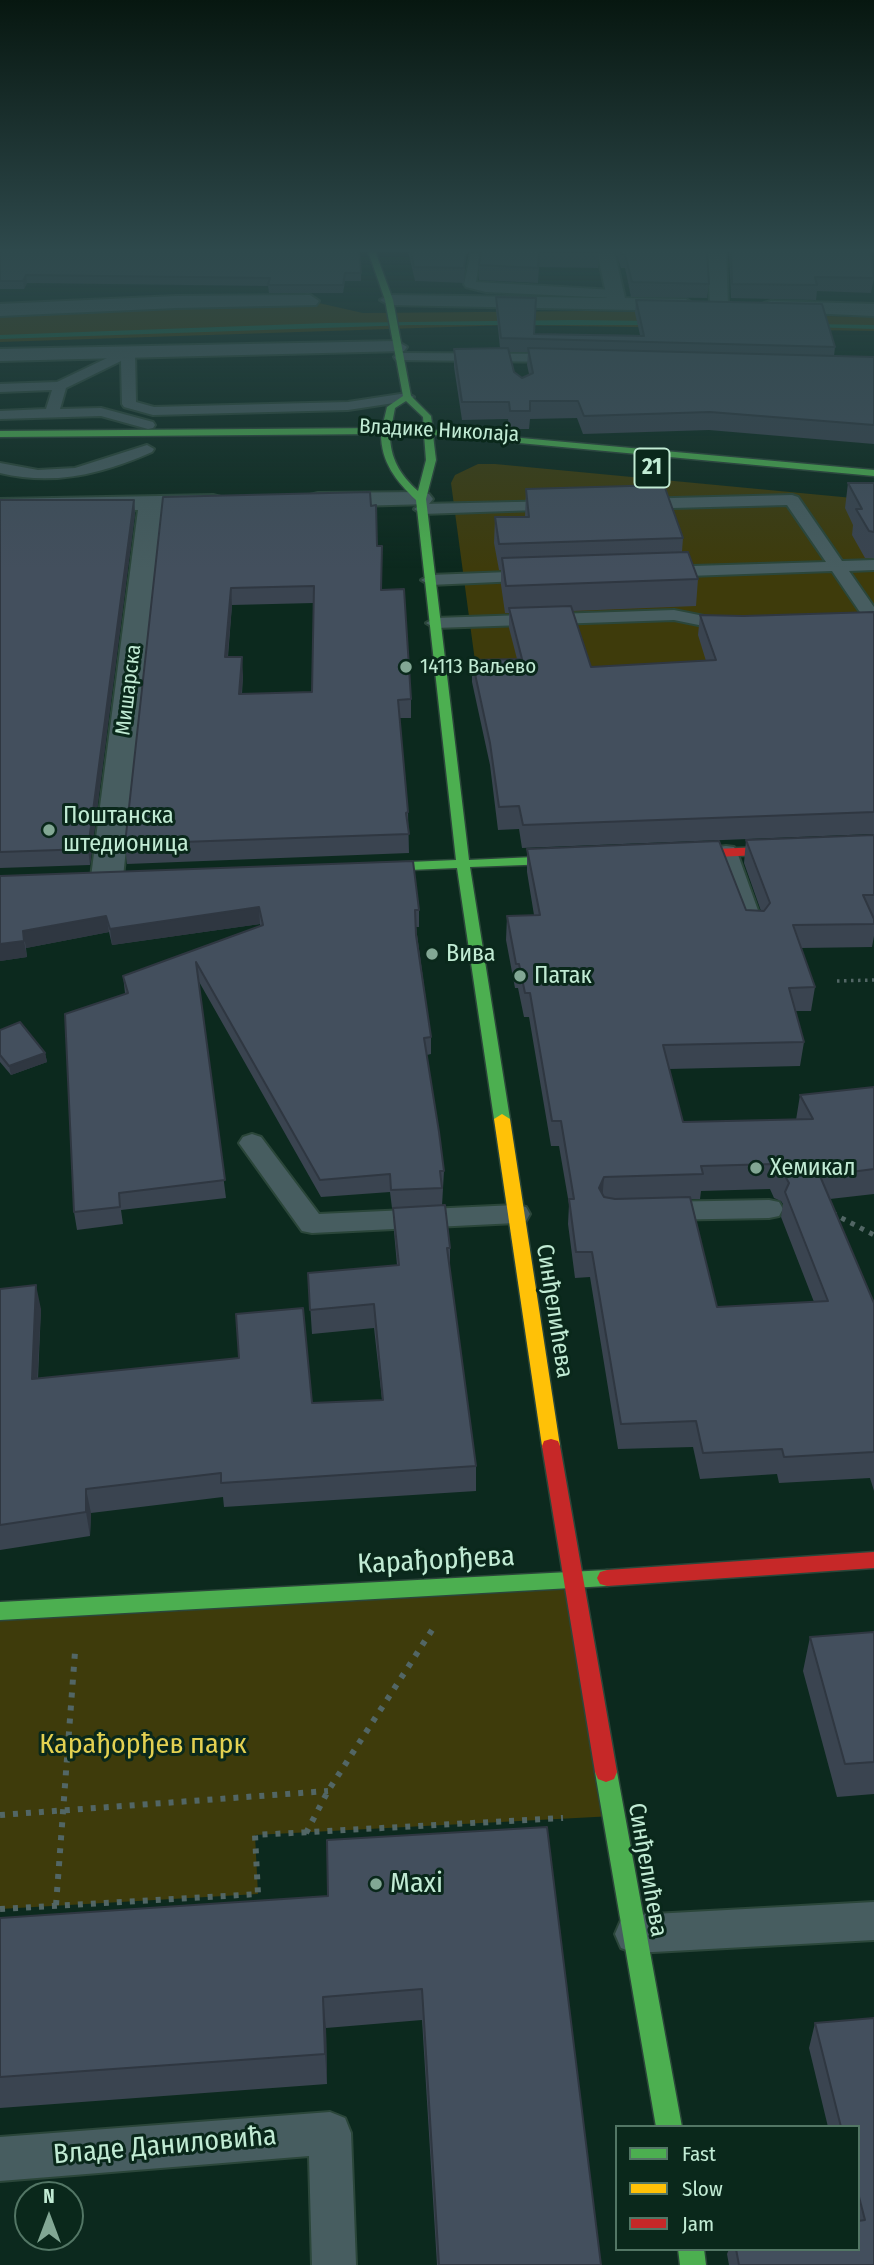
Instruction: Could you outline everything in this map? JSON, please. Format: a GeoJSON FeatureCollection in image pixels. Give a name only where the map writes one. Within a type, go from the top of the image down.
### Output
{"type":"FeatureCollection","features":[{"type":"Feature","properties":{"kind":"main road"},"geometry":{"type":"LineString","coordinates":[[400,357],[407,397],[391,407],[379,448],[390,468],[422,504]]}},
{"type":"Feature","properties":{"kind":"main road","name":"Синђелићева"},"geometry":{"type":"LineString","coordinates":[[407,397],[427,416],[430,432],[425,450],[430,468],[422,504],[463,864],[572,1580],[669,2125]]}},
{"type":"Feature","properties":{"kind":"main road","name":"21"},"geometry":{"type":"LineString","coordinates":[[0,434],[385,430]]}},
{"type":"Feature","properties":{"kind":"main road","name":"Владике Николаја"},"geometry":{"type":"LineString","coordinates":[[385,430],[508,437],[874,473]]}},
{"type":"Feature","properties":{"kind":"main road","name":"Владике Николаја"},"geometry":{"type":"LineString","coordinates":[[379,448],[425,450]]}},
{"type":"Feature","properties":{"kind":"main road"},"geometry":{"type":"LineString","coordinates":[[100,450],[154,449]]}},
{"type":"Feature","properties":{"kind":"main road","name":"21"},"geometry":{"type":"LineString","coordinates":[[608,464],[874,488]]}},
{"type":"Feature","properties":{"kind":"main road"},"geometry":{"type":"LineString","coordinates":[[658,855],[874,846]]}},
{"type":"Feature","properties":{"kind":"main road"},"geometry":{"type":"LineString","coordinates":[[351,868],[591,858]]}},
{"type":"Feature","properties":{"kind":"main road","name":"Карађорђева"},"geometry":{"type":"LineString","coordinates":[[0,1611],[572,1580],[874,1560]]}},
{"type":"Feature","properties":{"kind":"street"},"geometry":{"type":"LineString","coordinates":[[301,500],[422,504]]}},
{"type":"Feature","properties":{"kind":"street"},"geometry":{"type":"LineString","coordinates":[[0,506],[235,501]]}},
{"type":"Feature","properties":{"kind":"street","name":"Мишарска"},"geometry":{"type":"LineString","coordinates":[[108,877],[152,503]]}},
{"type":"Feature","properties":{"kind":"lane"},"geometry":{"type":"LineString","coordinates":[[0,388],[60,386],[119,357]]}},
{"type":"Feature","properties":{"kind":"lane"},"geometry":{"type":"LineString","coordinates":[[128,357],[129,404],[153,411],[348,406],[407,397]]}},
{"type":"Feature","properties":{"kind":"lane"},"geometry":{"type":"LineString","coordinates":[[473,357],[517,363],[572,358]]}},
{"type":"Feature","properties":{"kind":"lane"},"geometry":{"type":"LineString","coordinates":[[52,413],[60,386]]}},
{"type":"Feature","properties":{"kind":"lane"},"geometry":{"type":"LineString","coordinates":[[0,415],[101,412],[173,431]]}},
{"type":"Feature","properties":{"kind":"lane"},"geometry":{"type":"LineString","coordinates":[[0,468],[30,474],[76,474],[154,449]]}},
{"type":"Feature","properties":{"kind":"lane"},"geometry":{"type":"LineString","coordinates":[[614,504],[792,500],[839,566],[870,622]]}},
{"type":"Feature","properties":{"kind":"lane"},"geometry":{"type":"LineString","coordinates":[[422,504],[573,505]]}},
{"type":"Feature","properties":{"kind":"lane"},"geometry":{"type":"LineString","coordinates":[[648,572],[874,565]]}},
{"type":"Feature","properties":{"kind":"lane"},"geometry":{"type":"LineString","coordinates":[[430,580],[553,576]]}},
{"type":"Feature","properties":{"kind":"lane"},"geometry":{"type":"LineString","coordinates":[[435,624],[674,615],[741,629],[754,628]]}},
{"type":"Feature","properties":{"kind":"lane"},"geometry":{"type":"LineString","coordinates":[[726,852],[753,927]]}},
{"type":"Feature","properties":{"kind":"lane"},"geometry":{"type":"LineString","coordinates":[[252,1143],[312,1224],[516,1213]]}},
{"type":"Feature","properties":{"kind":"lane"},"geometry":{"type":"LineString","coordinates":[[626,1212],[769,1209]]}},
{"type":"Feature","properties":{"kind":"lane"},"geometry":{"type":"LineString","coordinates":[[635,1934],[874,1921]]}},
{"type":"Feature","properties":{"kind":"lane"},"geometry":{"type":"LineString","coordinates":[[330,2133],[334,2265]]}},
{"type":"Feature","properties":{"kind":"lane","name":"Владе Даниловића"},"geometry":{"type":"LineString","coordinates":[[0,2159],[330,2133]]}},
{"type":"Feature","properties":{"kind":"path"},"geometry":{"type":"LineString","coordinates":[[837,981],[874,980]]}},
{"type":"Feature","properties":{"kind":"path"},"geometry":{"type":"LineString","coordinates":[[769,1209],[823,1208],[874,1235]]}},
{"type":"Feature","properties":{"kind":"path"},"geometry":{"type":"LineString","coordinates":[[306,1833],[328,1791],[461,1585]]}},
{"type":"Feature","properties":{"kind":"path"},"geometry":{"type":"LineString","coordinates":[[56,1905],[79,1606]]}},
{"type":"Feature","properties":{"kind":"path"},"geometry":{"type":"LineString","coordinates":[[0,1815],[328,1791]]}},
{"type":"Feature","properties":{"kind":"path"},"geometry":{"type":"LineString","coordinates":[[0,1909],[258,1894],[255,1835],[614,1816]]}},
{"type":"Feature","properties":{"kind":"green space"},"geometry":{"type":"Polygon","coordinates":[[[478,464],[874,500],[874,677],[477,676],[451,483],[455,475],[478,464]]]}},
{"type":"Feature","properties":{"kind":"green space","name":"Карађорђев парк"},"geometry":{"type":"Polygon","coordinates":[[[572,1580],[614,1816],[255,1835],[258,1894],[0,1909],[0,1611],[572,1580]]]}},
{"type":"Feature","properties":{"kind":"building"},"geometry":{"type":"Polygon","coordinates":[[[455,357],[510,357],[514,372],[522,378],[533,373],[530,357],[874,357],[874,425],[710,412],[584,416],[578,401],[530,401],[530,411],[510,411],[509,402],[462,402],[455,357]]]}},
{"type":"Feature","properties":{"kind":"building"},"geometry":{"type":"Polygon","coordinates":[[[848,483],[874,483],[874,532],[869,531],[856,509],[862,509],[848,483]]]}},
{"type":"Feature","properties":{"kind":"building"},"geometry":{"type":"Polygon","coordinates":[[[664,485],[683,538],[499,544],[495,517],[529,517],[526,489],[664,485]]]}},
{"type":"Feature","properties":{"kind":"building"},"geometry":{"type":"Polygon","coordinates":[[[370,492],[371,506],[376,505],[377,546],[382,546],[381,590],[404,589],[411,699],[398,700],[409,834],[125,844],[163,497],[370,492]],[[314,586],[231,588],[225,657],[242,657],[239,694],[312,692],[314,586]]]}},
{"type":"Feature","properties":{"kind":"building"},"geometry":{"type":"Polygon","coordinates":[[[0,500],[134,500],[88,849],[0,852],[0,500]]]}},
{"type":"Feature","properties":{"kind":"building"},"geometry":{"type":"Polygon","coordinates":[[[688,552],[698,579],[506,586],[502,558],[688,552]]]}},
{"type":"Feature","properties":{"kind":"building"},"geometry":{"type":"Polygon","coordinates":[[[571,606],[591,667],[716,660],[700,615],[874,612],[874,812],[523,825],[519,806],[499,807],[490,743],[472,660],[522,659],[509,608],[571,606]]]}},
{"type":"Feature","properties":{"kind":"building"},"geometry":{"type":"Polygon","coordinates":[[[874,835],[874,895],[863,895],[874,924],[793,925],[815,987],[789,988],[804,1042],[663,1045],[683,1122],[813,1119],[800,1095],[874,1087],[874,1169],[820,1176],[874,1303],[874,1452],[784,1457],[782,1449],[703,1453],[696,1421],[621,1424],[592,1252],[576,1252],[569,1199],[574,1199],[561,1121],[552,1121],[530,993],[525,993],[519,964],[516,964],[507,916],[540,915],[527,849],[719,841],[746,910],[764,911],[770,903],[746,840],[874,835]],[[774,1164],[701,1166],[703,1174],[604,1177],[599,1188],[604,1197],[615,1199],[690,1197],[717,1307],[828,1301],[785,1192],[789,1183],[785,1176],[778,1173],[774,1164]]]}},
{"type":"Feature","properties":{"kind":"building"},"geometry":{"type":"Polygon","coordinates":[[[413,861],[419,910],[415,910],[416,935],[431,1037],[424,1038],[444,1171],[440,1171],[442,1188],[391,1190],[390,1174],[320,1180],[196,962],[225,1180],[119,1193],[120,1207],[74,1212],[65,1014],[128,993],[123,976],[263,925],[259,907],[110,929],[106,916],[23,931],[24,941],[0,944],[0,876],[413,861]]]}},
{"type":"Feature","properties":{"kind":"building"},"geometry":{"type":"Polygon","coordinates":[[[20,1022],[45,1053],[9,1066],[0,1055],[0,1030],[20,1022]]]}},
{"type":"Feature","properties":{"kind":"building"},"geometry":{"type":"Polygon","coordinates":[[[445,1205],[450,1248],[447,1248],[476,1466],[221,1483],[221,1473],[86,1489],[86,1512],[0,1525],[0,1289],[36,1285],[32,1379],[239,1358],[236,1314],[303,1308],[312,1403],[383,1400],[374,1304],[310,1310],[308,1273],[399,1265],[393,1208],[445,1205]]]}},
{"type":"Feature","properties":{"kind":"building"},"geometry":{"type":"Polygon","coordinates":[[[874,1632],[874,1762],[845,1764],[810,1637],[874,1632]]]}},
{"type":"Feature","properties":{"kind":"building"},"geometry":{"type":"Polygon","coordinates":[[[547,1827],[601,2265],[439,2265],[422,1989],[323,1997],[325,2054],[0,2077],[0,1918],[328,1896],[327,1840],[547,1827]]]}},
{"type":"Feature","properties":{"kind":"building"},"geometry":{"type":"Polygon","coordinates":[[[874,2018],[874,2265],[739,2265],[736,2251],[860,2251],[860,2221],[865,2220],[860,2201],[860,2125],[840,2125],[815,2023],[874,2018]]]}},
{"type":"Feature","properties":{"kind":"traffic: fast"},"geometry":{"type":"LineString","coordinates":[[400,357],[407,397],[427,416],[431,460],[421,499],[463,864],[502,1119]]}},
{"type":"Feature","properties":{"kind":"traffic: fast"},"geometry":{"type":"LineString","coordinates":[[407,397],[391,407],[387,422],[386,447],[394,469],[421,499]]}},
{"type":"Feature","properties":{"kind":"traffic: fast"},"geometry":{"type":"LineString","coordinates":[[0,434],[336,430],[458,433],[874,473]]}},
{"type":"Feature","properties":{"kind":"traffic: fast"},"geometry":{"type":"LineString","coordinates":[[362,868],[578,859]]}},
{"type":"Feature","properties":{"kind":"traffic: fast"},"geometry":{"type":"LineString","coordinates":[[0,1611],[607,1578]]}},
{"type":"Feature","properties":{"kind":"traffic: fast"},"geometry":{"type":"LineString","coordinates":[[606,1772],[669,2125]]}},
{"type":"Feature","properties":{"kind":"traffic: fast"},"geometry":{"type":"LineString","coordinates":[[691,2251],[693,2265]]}},
{"type":"Feature","properties":{"kind":"traffic: slow"},"geometry":{"type":"LineString","coordinates":[[502,1119],[551,1446]]}},
{"type":"Feature","properties":{"kind":"traffic: jam"},"geometry":{"type":"LineString","coordinates":[[670,855],[874,846]]}},
{"type":"Feature","properties":{"kind":"traffic: jam"},"geometry":{"type":"LineString","coordinates":[[551,1446],[606,1772]]}},
{"type":"Feature","properties":{"kind":"traffic: jam"},"geometry":{"type":"LineString","coordinates":[[607,1578],[874,1560]]}},
{"type":"Feature","properties":{"kind":"place","name":"14113 Ваљево"},"geometry":{"type":"Point","coordinates":[406,667]}},
{"type":"Feature","properties":{"kind":"place","name":"Поштанска штедионица"},"geometry":{"type":"Point","coordinates":[49,830]}},
{"type":"Feature","properties":{"kind":"place","name":"Вива"},"geometry":{"type":"Point","coordinates":[432,954]}},
{"type":"Feature","properties":{"kind":"place","name":"Патак"},"geometry":{"type":"Point","coordinates":[520,976]}},
{"type":"Feature","properties":{"kind":"place","name":"Хемикал"},"geometry":{"type":"Point","coordinates":[756,1168]}},
{"type":"Feature","properties":{"kind":"place","name":"Maxi"},"geometry":{"type":"Point","coordinates":[376,1884]}}]}
